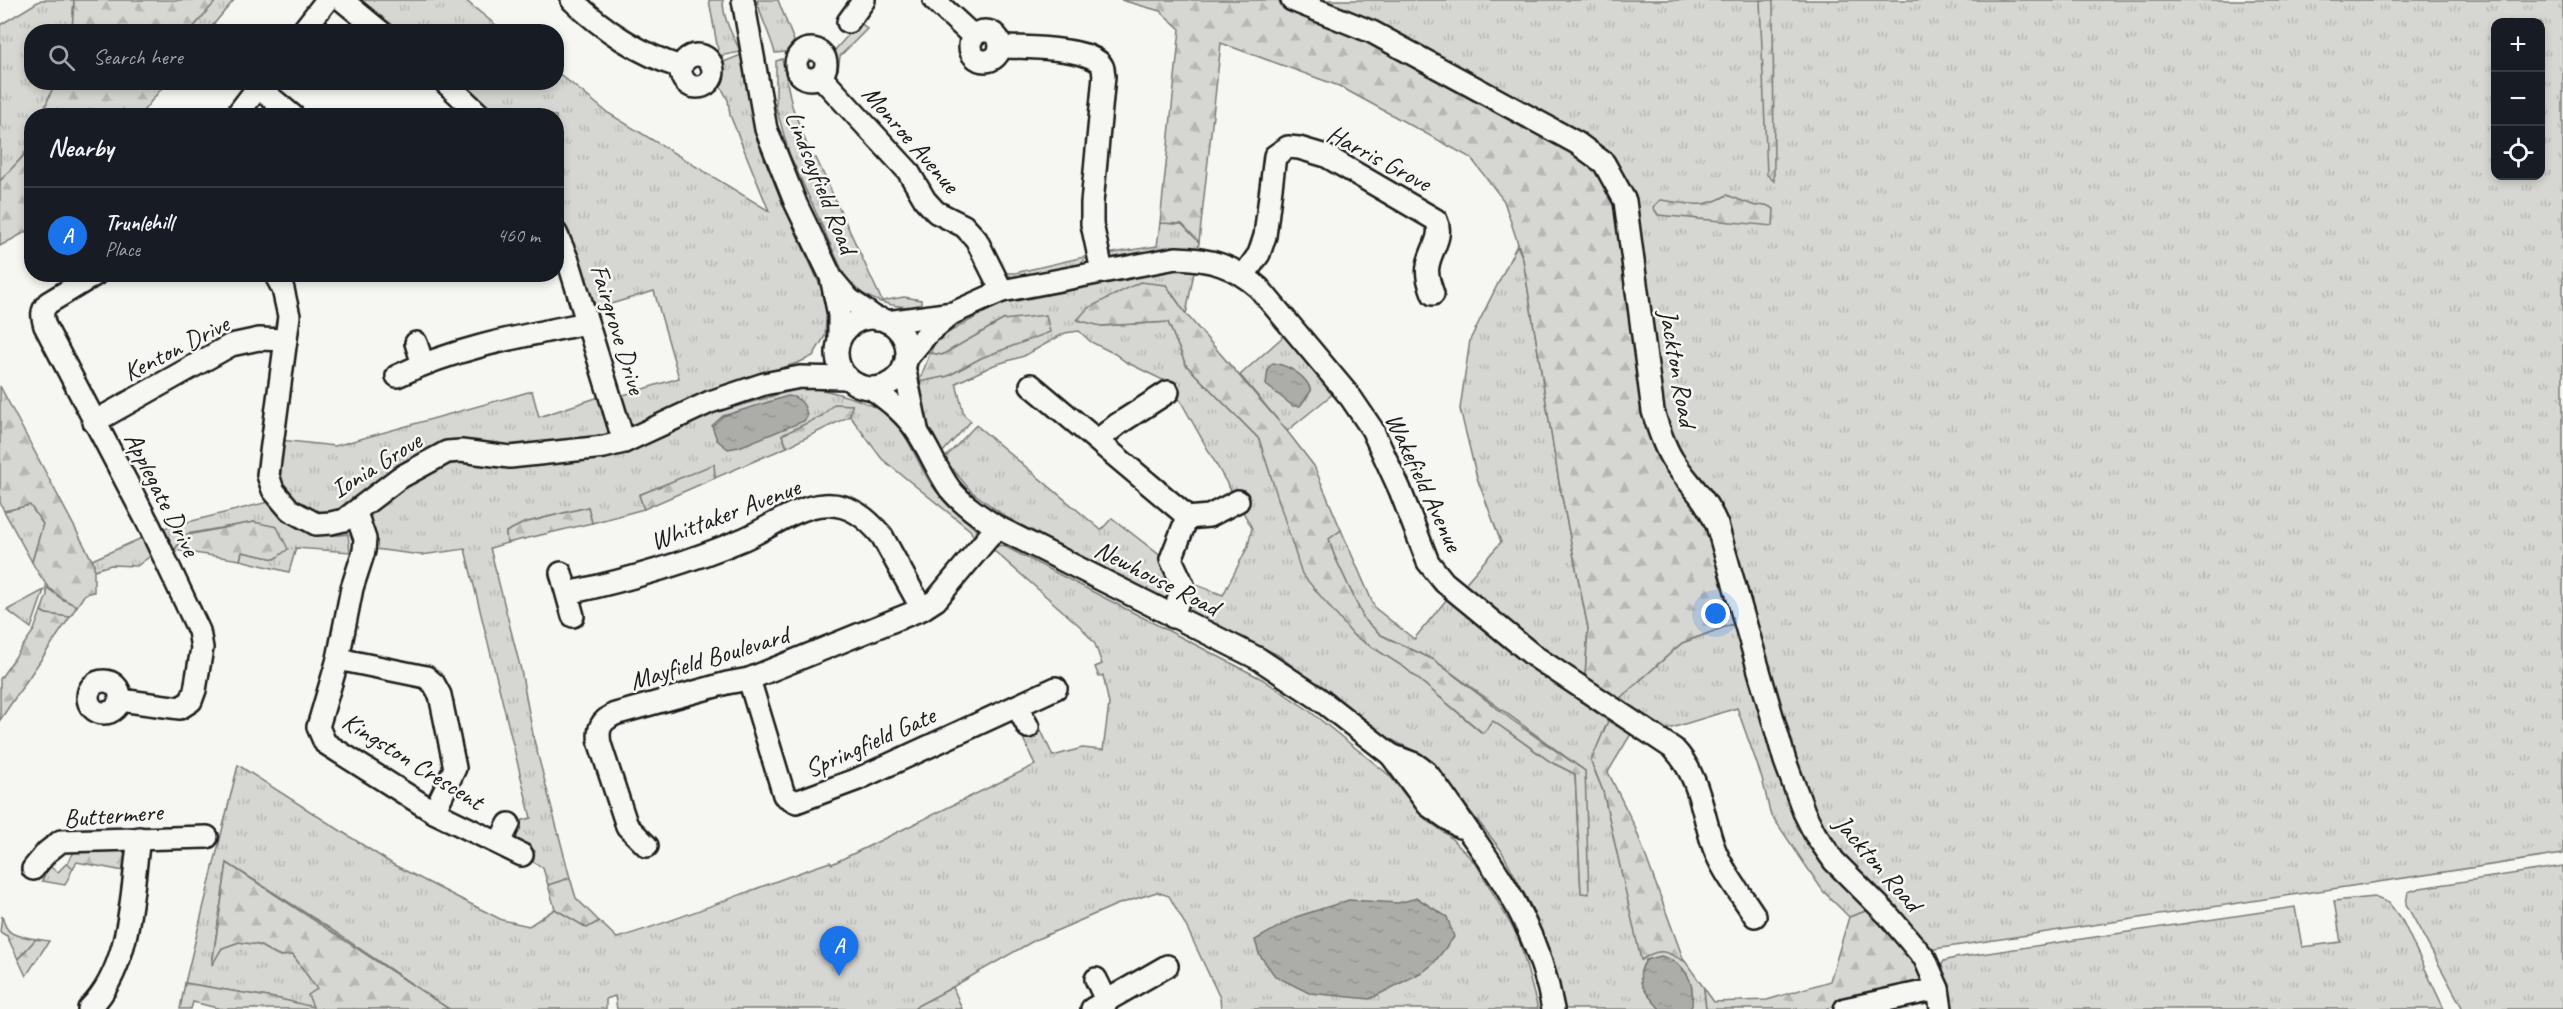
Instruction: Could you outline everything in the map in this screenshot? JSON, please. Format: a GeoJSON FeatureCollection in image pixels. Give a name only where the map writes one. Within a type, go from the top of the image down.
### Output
{"type":"FeatureCollection","features":[{"type":"Feature","properties":{"kind":"street"},"geometry":{"type":"LineString","coordinates":[[308,24],[327,0]]}},
{"type":"Feature","properties":{"kind":"street"},"geometry":{"type":"LineString","coordinates":[[342,0],[371,24]]}},
{"type":"Feature","properties":{"kind":"street"},"geometry":{"type":"LineString","coordinates":[[572,0],[588,16],[644,52],[681,67]]}},
{"type":"Feature","properties":{"kind":"street","name":"Lindsayfield Road"},"geometry":{"type":"LineString","coordinates":[[743,0],[766,129],[796,204],[831,277],[839,315],[838,345]]}},
{"type":"Feature","properties":{"kind":"street"},"geometry":{"type":"LineString","coordinates":[[848,22],[864,0]]}},
{"type":"Feature","properties":{"kind":"street"},"geometry":{"type":"LineString","coordinates":[[934,0],[973,36],[982,31],[991,32],[998,38],[1000,47],[1050,47],[1096,60],[1102,66],[1104,76],[1092,203],[1092,224],[1102,271]]}},
{"type":"Feature","properties":{"kind":"street","name":"Jackton Road"},"geometry":{"type":"LineString","coordinates":[[1292,0],[1372,32],[1577,143],[1604,163],[1620,189],[1627,207],[1653,411],[1662,440],[1672,460],[1708,505],[1717,525],[1794,788],[1815,834],[1834,861],[1888,915],[1925,959],[1939,999]]}},
{"type":"Feature","properties":{"kind":"street","name":"Monroe Avenue"},"geometry":{"type":"LineString","coordinates":[[820,76],[908,171],[931,207],[936,212],[964,226],[976,239],[1002,291]]}},
{"type":"Feature","properties":{"kind":"street"},"geometry":{"type":"LineString","coordinates":[[242,108],[256,90]]}},
{"type":"Feature","properties":{"kind":"street"},"geometry":{"type":"LineString","coordinates":[[265,90],[284,108]]}},
{"type":"Feature","properties":{"kind":"street"},"geometry":{"type":"LineString","coordinates":[[453,90],[473,108]]}},
{"type":"Feature","properties":{"kind":"street","name":"Harris Grove"},"geometry":{"type":"LineString","coordinates":[[1244,275],[1259,254],[1265,236],[1275,156],[1288,147],[1299,148],[1326,156],[1430,215],[1438,225],[1439,235],[1417,267],[1428,280],[1434,294]]}},
{"type":"Feature","properties":{"kind":"street","name":"Fairgrove Drive"},"geometry":{"type":"LineString","coordinates":[[564,251],[624,442]]}},
{"type":"Feature","properties":{"kind":"street","name":"Wakefield Avenue"},"geometry":{"type":"LineString","coordinates":[[905,363],[927,334],[953,313],[1002,291],[1176,258],[1204,259],[1244,275],[1259,288],[1351,398],[1372,429],[1400,490],[1428,562],[1444,582],[1534,656],[1674,749],[1686,761],[1718,856],[1755,916]]}},
{"type":"Feature","properties":{"kind":"street","name":"Lindsayfield Road"},"geometry":{"type":"LineString","coordinates":[[831,277],[849,298],[882,320]]}},
{"type":"Feature","properties":{"kind":"street","name":"Applegate Drive"},"geometry":{"type":"LineString","coordinates":[[83,282],[48,303],[43,309],[42,316],[45,326],[179,586],[199,631],[202,648],[195,690],[191,701],[186,706],[180,708],[120,700]]}},
{"type":"Feature","properties":{"kind":"street","name":"Ionia Grove"},"geometry":{"type":"LineString","coordinates":[[279,282],[283,289],[289,316],[268,475],[273,490],[290,510],[316,524],[344,520],[356,513],[399,477],[447,452],[461,451],[510,457],[604,447],[624,442],[710,402],[764,384],[800,377],[847,378]]}},
{"type":"Feature","properties":{"kind":"street","name":"Wakefield Avenue"},"geometry":{"type":"LineString","coordinates":[[882,320],[953,313]]}},
{"type":"Feature","properties":{"kind":"street"},"geometry":{"type":"LineString","coordinates":[[866,319],[882,320],[896,328],[903,338],[907,351],[905,363],[899,375],[887,385],[862,387],[847,378],[839,365],[838,345],[851,325],[866,319]]}},
{"type":"Feature","properties":{"kind":"street"},"geometry":{"type":"LineString","coordinates":[[398,376],[423,364],[476,346],[587,322]]}},
{"type":"Feature","properties":{"kind":"street","name":"Kenton Drive"},"geometry":{"type":"LineString","coordinates":[[94,422],[231,345],[259,339],[286,340]]}},
{"type":"Feature","properties":{"kind":"street"},"geometry":{"type":"LineString","coordinates":[[416,343],[423,364]]}},
{"type":"Feature","properties":{"kind":"street","name":"Ionia Grove"},"geometry":{"type":"LineString","coordinates":[[800,377],[838,345]]}},
{"type":"Feature","properties":{"kind":"street","name":"Newhouse Road"},"geometry":{"type":"LineString","coordinates":[[905,363],[918,432]]}},
{"type":"Feature","properties":{"kind":"street"},"geometry":{"type":"LineString","coordinates":[[1031,385],[1057,395],[1098,440],[1187,518]]}},
{"type":"Feature","properties":{"kind":"street","name":"Newhouse Road"},"geometry":{"type":"LineString","coordinates":[[871,388],[896,406],[918,432],[934,465],[952,490],[973,511],[997,527],[1259,659],[1318,698],[1391,755],[1415,764],[1426,772],[1501,875],[1523,917],[1548,983],[1553,1009]]}},
{"type":"Feature","properties":{"kind":"street"},"geometry":{"type":"LineString","coordinates":[[1098,440],[1118,424],[1168,392]]}},
{"type":"Feature","properties":{"kind":"street"},"geometry":{"type":"LineString","coordinates":[[1187,518],[1209,516],[1238,501]]}},
{"type":"Feature","properties":{"kind":"street","name":"Whittaker Avenue"},"geometry":{"type":"LineString","coordinates":[[573,616],[564,583],[615,583],[745,538],[810,507],[824,505],[851,509],[874,526],[900,566],[922,609]]}},
{"type":"Feature","properties":{"kind":"street","name":"Kingston Crescent"},"geometry":{"type":"LineString","coordinates":[[356,513],[365,539],[352,588],[338,659],[318,727],[320,736],[325,743],[434,812],[522,855]]}},
{"type":"Feature","properties":{"kind":"street"},"geometry":{"type":"LineString","coordinates":[[1173,616],[1183,585],[1171,559],[1187,518]]}},
{"type":"Feature","properties":{"kind":"street","name":"Mayfield Boulevard"},"geometry":{"type":"LineString","coordinates":[[646,846],[633,833],[624,819],[600,744],[598,734],[601,724],[615,714],[749,679],[922,609],[936,600],[997,527]]}},
{"type":"Feature","properties":{"kind":"street"},"geometry":{"type":"LineString","coordinates":[[338,659],[426,677],[434,684],[440,695],[455,768],[434,812]]}},
{"type":"Feature","properties":{"kind":"street","name":"Springfield Gate"},"geometry":{"type":"LineString","coordinates":[[749,679],[784,795],[792,801],[804,800],[858,778],[1056,688]]}},
{"type":"Feature","properties":{"kind":"street"},"geometry":{"type":"LineString","coordinates":[[1017,706],[1028,727]]}},
{"type":"Feature","properties":{"kind":"street"},"geometry":{"type":"LineString","coordinates":[[499,843],[509,824]]}},
{"type":"Feature","properties":{"kind":"street","name":"Buttermere"},"geometry":{"type":"LineString","coordinates":[[33,869],[47,852],[61,841],[207,837]]}},
{"type":"Feature","properties":{"kind":"street"},"geometry":{"type":"LineString","coordinates":[[89,1009],[106,986],[116,966],[129,922],[139,838]]}},
{"type":"Feature","properties":{"kind":"street"},"geometry":{"type":"LineString","coordinates":[[1096,979],[1099,1005],[1167,966]]}},
{"type":"Feature","properties":{"kind":"street"},"geometry":{"type":"LineString","coordinates":[[1845,1009],[1939,999]]}},
{"type":"Feature","properties":{"kind":"green space"},"geometry":{"type":"Polygon","coordinates":[[[41,0],[74,0],[72,24],[24,24],[24,90],[52,90],[45,108],[24,108],[24,154],[0,181],[0,25],[41,0]]]}},
{"type":"Feature","properties":{"kind":"green space"},"geometry":{"type":"Polygon","coordinates":[[[74,0],[216,1],[196,24],[72,24],[74,0]]]}},
{"type":"Feature","properties":{"kind":"green space"},"geometry":{"type":"Polygon","coordinates":[[[215,0],[234,0],[214,24],[196,24],[215,0]]]}},
{"type":"Feature","properties":{"kind":"green space"},"geometry":{"type":"Polygon","coordinates":[[[360,0],[465,0],[494,24],[391,24],[360,0]]]}},
{"type":"Feature","properties":{"kind":"green space"},"geometry":{"type":"Polygon","coordinates":[[[709,0],[723,0],[726,20],[741,52],[719,56],[709,0]]]}},
{"type":"Feature","properties":{"kind":"green space"},"geometry":{"type":"Polygon","coordinates":[[[757,0],[778,0],[794,41],[786,52],[775,53],[757,0]]]}},
{"type":"Feature","properties":{"kind":"green space"},"geometry":{"type":"Polygon","coordinates":[[[1121,0],[1277,0],[1386,44],[1597,167],[1620,201],[1650,433],[1708,518],[1738,622],[1682,643],[1618,700],[1585,678],[1588,628],[1559,482],[1523,259],[1504,201],[1471,158],[1339,86],[1221,43],[1199,242],[1182,224],[1160,223],[1180,29],[1160,11],[1121,0]]]}},
{"type":"Feature","properties":{"kind":"green space"},"geometry":{"type":"Polygon","coordinates":[[[1312,0],[2563,0],[2563,854],[1928,950],[1829,844],[1798,783],[1661,409],[1636,230],[1625,178],[1600,148],[1312,0]]]}},
{"type":"Feature","properties":{"kind":"green space"},"geometry":{"type":"Polygon","coordinates":[[[1760,0],[1773,0],[1774,181],[1767,175],[1760,0]]]}},
{"type":"Feature","properties":{"kind":"green space"},"geometry":{"type":"Polygon","coordinates":[[[860,22],[867,29],[840,56],[838,70],[834,51],[860,22]]]}},
{"type":"Feature","properties":{"kind":"green space"},"geometry":{"type":"Polygon","coordinates":[[[741,55],[758,137],[780,196],[827,301],[825,336],[813,356],[693,398],[637,426],[627,419],[620,396],[679,378],[654,291],[594,309],[564,228],[564,108],[487,108],[467,90],[564,90],[564,78],[608,113],[769,211],[730,115],[728,100],[719,83],[721,63],[741,55]]]}},
{"type":"Feature","properties":{"kind":"green space"},"geometry":{"type":"Polygon","coordinates":[[[782,59],[792,106],[812,158],[816,158],[882,301],[904,297],[921,300],[921,308],[900,306],[872,299],[847,281],[789,153],[776,107],[776,61],[782,59]]]}},
{"type":"Feature","properties":{"kind":"green space"},"geometry":{"type":"Polygon","coordinates":[[[52,90],[160,90],[146,108],[45,108],[52,90]]]}},
{"type":"Feature","properties":{"kind":"green space"},"geometry":{"type":"Polygon","coordinates":[[[24,155],[24,233],[0,246],[0,181],[24,155]]]}},
{"type":"Feature","properties":{"kind":"green space"},"geometry":{"type":"Polygon","coordinates":[[[1727,195],[1755,206],[1766,205],[1774,209],[1773,226],[1658,215],[1653,207],[1660,200],[1702,204],[1727,195]]]}},
{"type":"Feature","properties":{"kind":"green space"},"geometry":{"type":"Polygon","coordinates":[[[1160,223],[1182,224],[1199,242],[1198,249],[1171,246],[1159,251],[1112,258],[1107,254],[1157,246],[1160,223]]]}},
{"type":"Feature","properties":{"kind":"green space"},"geometry":{"type":"Polygon","coordinates":[[[1517,245],[1523,259],[1559,482],[1588,628],[1585,678],[1463,586],[1501,542],[1477,478],[1460,409],[1470,340],[1517,245]]]}},
{"type":"Feature","properties":{"kind":"green space"},"geometry":{"type":"Polygon","coordinates":[[[1088,256],[1079,265],[1013,278],[1006,273],[1015,273],[1088,256]]]}},
{"type":"Feature","properties":{"kind":"green space"},"geometry":{"type":"Polygon","coordinates":[[[1195,267],[1186,314],[1166,285],[1101,326],[1168,322],[1186,365],[1259,439],[1273,480],[1353,635],[1404,667],[1482,733],[1493,721],[1551,762],[1575,774],[1581,892],[1585,771],[1434,660],[1381,635],[1364,619],[1334,555],[1329,539],[1341,530],[1375,608],[1414,639],[1447,599],[1522,660],[1608,721],[1591,762],[1603,791],[1642,960],[1653,952],[1666,951],[1685,961],[1704,988],[1706,1009],[1565,1009],[1532,908],[1501,850],[1427,757],[1380,734],[1278,655],[1188,611],[1193,592],[1191,583],[1223,595],[1248,546],[1252,528],[1171,384],[1091,342],[1079,331],[1065,333],[1024,356],[994,365],[956,383],[964,415],[971,421],[941,454],[926,419],[919,382],[948,376],[981,358],[1003,320],[942,355],[930,353],[937,339],[1006,300],[1166,270],[1195,267]]]}},
{"type":"Feature","properties":{"kind":"green space"},"geometry":{"type":"Polygon","coordinates":[[[1140,282],[1166,285],[1186,314],[1287,431],[1314,466],[1341,530],[1329,539],[1334,555],[1364,619],[1381,635],[1434,660],[1512,720],[1585,771],[1589,894],[1581,893],[1575,774],[1551,762],[1493,721],[1483,733],[1404,667],[1353,635],[1302,574],[1259,439],[1186,365],[1168,322],[1101,326],[1077,320],[1088,308],[1140,282]]]}},
{"type":"Feature","properties":{"kind":"green space"},"geometry":{"type":"Polygon","coordinates":[[[1046,315],[1050,332],[981,358],[948,376],[919,382],[930,353],[942,355],[1003,320],[1046,315]]]}},
{"type":"Feature","properties":{"kind":"green space"},"geometry":{"type":"Polygon","coordinates":[[[1286,334],[1334,393],[1287,431],[1240,375],[1286,334]]]}},
{"type":"Feature","properties":{"kind":"green space"},"geometry":{"type":"Polygon","coordinates":[[[0,386],[94,564],[94,592],[85,594],[77,606],[50,589],[32,562],[43,524],[30,505],[4,511],[0,502],[0,386]]]}},
{"type":"Feature","properties":{"kind":"green space"},"geometry":{"type":"Polygon","coordinates":[[[804,387],[849,397],[873,406],[890,417],[897,424],[936,490],[976,530],[974,537],[970,530],[882,459],[850,416],[852,405],[782,435],[787,447],[715,478],[714,465],[639,495],[644,509],[592,523],[588,507],[524,523],[506,532],[507,543],[490,548],[521,670],[534,740],[570,878],[548,885],[543,868],[532,861],[535,851],[517,839],[516,830],[520,821],[531,818],[465,549],[421,555],[375,549],[374,533],[369,517],[374,510],[405,486],[442,466],[458,463],[512,468],[619,455],[714,413],[804,387]]]}},
{"type":"Feature","properties":{"kind":"green space"},"geometry":{"type":"Polygon","coordinates":[[[532,391],[539,417],[599,397],[608,428],[607,436],[601,439],[505,447],[439,446],[418,454],[341,509],[330,511],[310,510],[294,501],[288,494],[279,473],[281,440],[335,446],[532,391]]]}},
{"type":"Feature","properties":{"kind":"green space"},"geometry":{"type":"Polygon","coordinates":[[[834,404],[852,405],[850,416],[787,447],[782,435],[822,416],[834,404]]]}},
{"type":"Feature","properties":{"kind":"green space"},"geometry":{"type":"Polygon","coordinates":[[[976,425],[1101,530],[1112,518],[1162,557],[1170,582],[1168,597],[1162,599],[1006,517],[971,491],[944,459],[976,425]]]}},
{"type":"Feature","properties":{"kind":"green space"},"geometry":{"type":"Polygon","coordinates":[[[714,464],[715,478],[644,509],[639,495],[714,464]]]}},
{"type":"Feature","properties":{"kind":"green space"},"geometry":{"type":"Polygon","coordinates":[[[268,502],[284,519],[303,530],[325,535],[348,534],[350,552],[296,548],[289,572],[240,560],[242,552],[275,559],[254,522],[187,534],[174,550],[164,528],[268,502]]]}},
{"type":"Feature","properties":{"kind":"green space"},"geometry":{"type":"Polygon","coordinates":[[[30,505],[43,524],[32,562],[4,511],[30,505]]]}},
{"type":"Feature","properties":{"kind":"green space"},"geometry":{"type":"Polygon","coordinates":[[[588,507],[592,523],[507,543],[506,532],[524,523],[588,507]]]}},
{"type":"Feature","properties":{"kind":"green space"},"geometry":{"type":"Polygon","coordinates":[[[254,522],[277,527],[288,549],[275,559],[242,552],[240,560],[174,550],[187,535],[254,522]]]}},
{"type":"Feature","properties":{"kind":"green space"},"geometry":{"type":"Polygon","coordinates":[[[144,537],[153,554],[137,566],[111,565],[94,570],[92,560],[144,537]]]}},
{"type":"Feature","properties":{"kind":"green space"},"geometry":{"type":"Polygon","coordinates":[[[1002,545],[1262,679],[1307,709],[1389,775],[1424,818],[1449,836],[1477,865],[1519,939],[1538,1009],[1221,1009],[1220,998],[1186,926],[1169,896],[1157,892],[1116,905],[1035,940],[914,1009],[617,1009],[615,996],[606,999],[606,1009],[449,1009],[227,863],[212,963],[222,948],[239,942],[259,945],[278,956],[293,955],[317,989],[313,1008],[280,999],[185,983],[238,765],[394,865],[502,920],[529,926],[555,909],[587,928],[599,921],[617,938],[671,921],[830,862],[832,864],[1035,765],[1022,736],[1040,728],[1053,756],[1082,748],[1103,750],[1109,704],[1103,675],[1099,677],[1095,667],[1102,664],[1095,644],[1082,628],[991,548],[1002,545]]]}},
{"type":"Feature","properties":{"kind":"green space"},"geometry":{"type":"Polygon","coordinates":[[[46,587],[62,599],[77,606],[70,617],[46,614],[41,611],[47,595],[46,587]]]}},
{"type":"Feature","properties":{"kind":"green space"},"geometry":{"type":"Polygon","coordinates":[[[44,590],[31,628],[7,610],[44,590]]]}},
{"type":"Feature","properties":{"kind":"green space"},"geometry":{"type":"Polygon","coordinates":[[[41,611],[46,614],[70,617],[0,720],[0,679],[34,630],[41,611]]]}},
{"type":"Feature","properties":{"kind":"green space"},"geometry":{"type":"Polygon","coordinates":[[[1738,622],[1777,763],[1872,909],[1849,917],[1823,891],[1770,813],[1762,778],[1737,708],[1665,730],[1618,700],[1682,643],[1738,622]]]}},
{"type":"Feature","properties":{"kind":"green space"},"geometry":{"type":"Polygon","coordinates":[[[1608,721],[1631,734],[1608,772],[1635,827],[1684,961],[1663,952],[1653,953],[1641,960],[1603,791],[1591,761],[1608,721]]]}},
{"type":"Feature","properties":{"kind":"green space"},"geometry":{"type":"Polygon","coordinates":[[[80,843],[121,850],[128,857],[129,872],[77,862],[73,868],[67,863],[80,843]]]}},
{"type":"Feature","properties":{"kind":"green space"},"geometry":{"type":"Polygon","coordinates":[[[67,863],[73,868],[65,885],[42,881],[49,866],[58,872],[67,863]]]}},
{"type":"Feature","properties":{"kind":"green space"},"geometry":{"type":"Polygon","coordinates":[[[227,863],[449,1009],[221,1009],[193,1002],[191,1009],[180,1009],[185,983],[313,1007],[308,995],[317,989],[293,955],[278,956],[259,945],[239,942],[222,948],[212,965],[227,863]]]}},
{"type":"Feature","properties":{"kind":"green space"},"geometry":{"type":"Polygon","coordinates":[[[2563,866],[2563,1009],[2463,1009],[2406,904],[2408,892],[2420,888],[2563,866]]]}},
{"type":"Feature","properties":{"kind":"green space"},"geometry":{"type":"Polygon","coordinates":[[[570,878],[576,898],[599,921],[587,928],[555,909],[548,885],[570,878]]]}},
{"type":"Feature","properties":{"kind":"green space"},"geometry":{"type":"Polygon","coordinates":[[[2374,897],[2389,903],[2403,922],[2444,1009],[1947,1009],[1939,970],[1944,961],[1955,958],[2295,907],[2302,947],[2341,942],[2334,901],[2374,897]]]}},
{"type":"Feature","properties":{"kind":"green space"},"geometry":{"type":"Polygon","coordinates":[[[1872,909],[1924,970],[1920,987],[1825,1009],[1706,1009],[1704,988],[1714,1002],[1767,1000],[1830,981],[1849,917],[1872,909]]]}},
{"type":"Feature","properties":{"kind":"green space"},"geometry":{"type":"Polygon","coordinates":[[[2,916],[10,932],[36,939],[18,959],[7,936],[0,932],[2,916]]]}},
{"type":"Feature","properties":{"kind":"green space"},"geometry":{"type":"Polygon","coordinates":[[[36,939],[49,941],[26,976],[18,959],[36,939]]]}},
{"type":"Feature","properties":{"kind":"green space"},"geometry":{"type":"Polygon","coordinates":[[[953,987],[962,1009],[914,1009],[919,1005],[953,987]]]}},
{"type":"Feature","properties":{"kind":"water"},"geometry":{"type":"Polygon","coordinates":[[[1273,363],[1296,372],[1309,386],[1311,391],[1300,406],[1293,406],[1266,385],[1268,368],[1273,363]]]}},
{"type":"Feature","properties":{"kind":"water"},"geometry":{"type":"Polygon","coordinates":[[[788,396],[796,398],[804,405],[807,417],[804,421],[739,447],[728,449],[717,440],[712,426],[723,416],[788,396]]]}},
{"type":"Feature","properties":{"kind":"water"},"geometry":{"type":"Polygon","coordinates":[[[1417,898],[1447,917],[1454,937],[1433,964],[1424,971],[1370,999],[1309,993],[1275,976],[1259,954],[1255,940],[1296,917],[1349,900],[1398,903],[1417,898]]]}},
{"type":"Feature","properties":{"kind":"water"},"geometry":{"type":"Polygon","coordinates":[[[1661,956],[1677,963],[1687,974],[1693,997],[1692,1006],[1689,1009],[1660,1009],[1642,986],[1640,974],[1646,960],[1661,956]]]}},
{"type":"Feature","properties":{"kind":"place","name":"Trunlehill"},"geometry":{"type":"Point","coordinates":[839,976]}}]}
